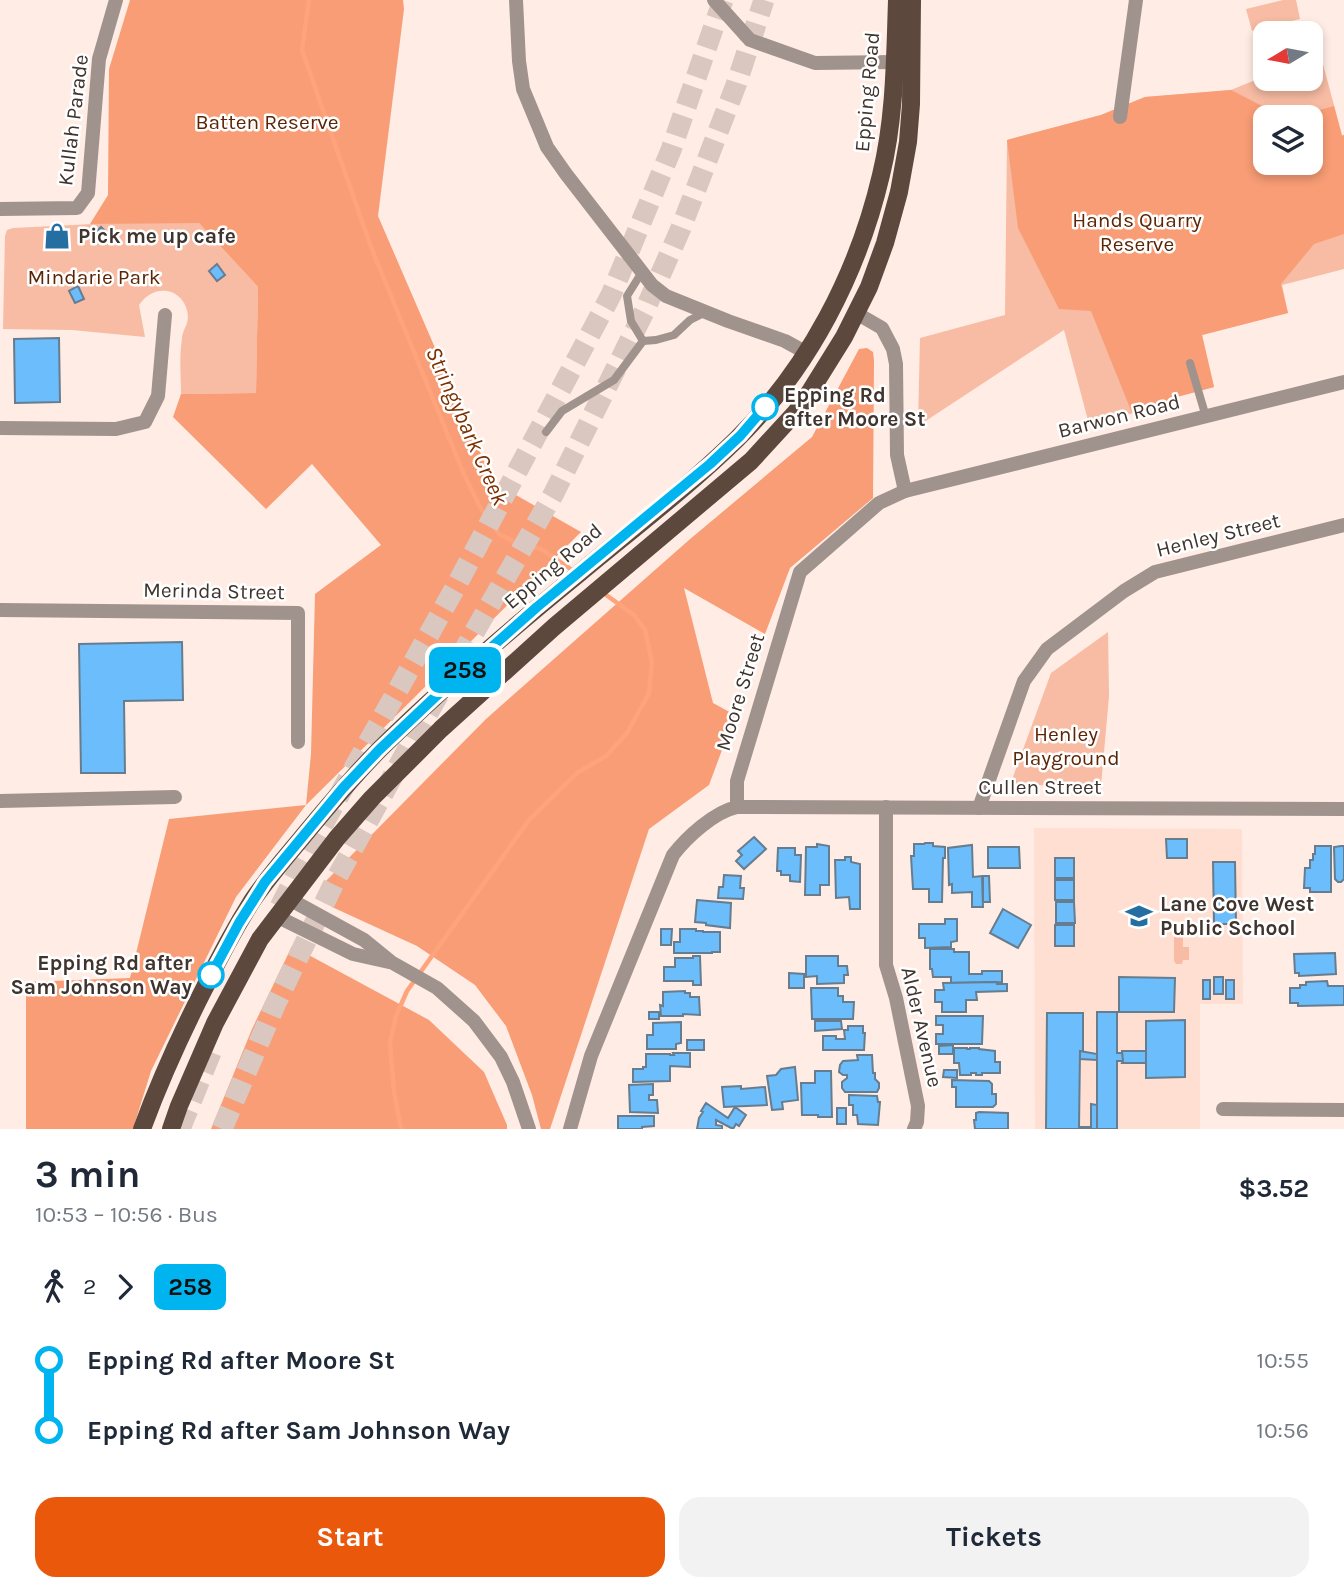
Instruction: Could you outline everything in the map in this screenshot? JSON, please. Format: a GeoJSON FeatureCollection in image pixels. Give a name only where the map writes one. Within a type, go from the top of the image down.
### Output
{"type":"FeatureCollection","features":[{"type":"Feature","properties":{"kind":"main road","name":"Epping Road"},"geometry":{"type":"LineString","coordinates":[[142,1129],[165,1067],[214,968],[252,901],[339,793],[379,750],[434,698],[537,607],[691,481],[740,436],[778,393],[835,303],[859,249],[872,211],[892,112],[897,0]]}},
{"type":"Feature","properties":{"kind":"main road","name":"Epping Road"},"geometry":{"type":"LineString","coordinates":[[171,1129],[215,1023],[260,939],[337,838],[372,798],[441,729],[554,627],[751,461],[796,412],[844,337],[869,287],[885,243],[899,192],[908,142],[912,0]]}},
{"type":"Feature","properties":{"kind":"main road"},"geometry":{"type":"LineString","coordinates":[[835,303],[856,313]]}},
{"type":"Feature","properties":{"kind":"main road"},"geometry":{"type":"LineString","coordinates":[[265,882],[291,900]]}},
{"type":"Feature","properties":{"kind":"main road"},"geometry":{"type":"LineString","coordinates":[[252,901],[278,917]]}},
{"type":"Feature","properties":{"kind":"street","name":"Kullah Parade"},"geometry":{"type":"LineString","coordinates":[[0,209],[77,208],[88,193],[99,59],[116,0]]}},
{"type":"Feature","properties":{"kind":"street"},"geometry":{"type":"LineString","coordinates":[[516,0],[523,89],[547,147],[652,285],[666,296],[785,341],[805,352]]}},
{"type":"Feature","properties":{"kind":"street"},"geometry":{"type":"LineString","coordinates":[[714,0],[750,40],[815,62],[895,62]]}},
{"type":"Feature","properties":{"kind":"street"},"geometry":{"type":"LineString","coordinates":[[1120,117],[1136,0]]}},
{"type":"Feature","properties":{"kind":"street"},"geometry":{"type":"LineString","coordinates":[[856,313],[882,328],[893,349],[896,364],[897,455],[905,491]]}},
{"type":"Feature","properties":{"kind":"street"},"geometry":{"type":"LineString","coordinates":[[0,428],[116,429],[145,422],[158,396],[165,314]]}},
{"type":"Feature","properties":{"kind":"street","name":"Barwon Road"},"geometry":{"type":"LineString","coordinates":[[905,491],[1344,382]]}},
{"type":"Feature","properties":{"kind":"street","name":"Moore Street"},"geometry":{"type":"LineString","coordinates":[[737,807],[737,781],[800,572],[880,503],[905,491]]}},
{"type":"Feature","properties":{"kind":"street","name":"Henley Street"},"geometry":{"type":"LineString","coordinates":[[979,808],[1024,681],[1047,649],[1154,572],[1344,525]]}},
{"type":"Feature","properties":{"kind":"street","name":"Merinda Street"},"geometry":{"type":"LineString","coordinates":[[0,610],[298,613],[299,742]]}},
{"type":"Feature","properties":{"kind":"street"},"geometry":{"type":"LineString","coordinates":[[0,801],[175,797]]}},
{"type":"Feature","properties":{"kind":"street"},"geometry":{"type":"LineString","coordinates":[[570,1129],[591,1056],[673,855],[685,839],[726,809],[737,807]]}},
{"type":"Feature","properties":{"kind":"street","name":"Cullen Street"},"geometry":{"type":"LineString","coordinates":[[737,807],[1344,809]]}},
{"type":"Feature","properties":{"kind":"street","name":"Alder Avenue"},"geometry":{"type":"LineString","coordinates":[[886,807],[886,965],[896,998],[918,1105],[914,1129]]}},
{"type":"Feature","properties":{"kind":"street"},"geometry":{"type":"LineString","coordinates":[[291,900],[364,940],[391,962],[437,988],[474,1021],[501,1057],[513,1082],[529,1129]]}},
{"type":"Feature","properties":{"kind":"street"},"geometry":{"type":"LineString","coordinates":[[278,917],[353,954],[391,962]]}},
{"type":"Feature","properties":{"kind":"street"},"geometry":{"type":"LineString","coordinates":[[1223,1109],[1344,1110]]}},
{"type":"Feature","properties":{"kind":"lane"},"geometry":{"type":"LineString","coordinates":[[642,272],[626,296],[631,321],[643,341]]}},
{"type":"Feature","properties":{"kind":"lane"},"geometry":{"type":"LineString","coordinates":[[546,432],[562,411],[614,380],[643,341],[674,335],[690,320],[706,312]]}},
{"type":"Feature","properties":{"kind":"lane"},"geometry":{"type":"LineString","coordinates":[[1190,363],[1206,417]]}},
{"type":"Feature","properties":{"kind":"shaded area","name":"Lane Cove West Public School"},"geometry":{"type":"Polygon","coordinates":[[[1034,828],[1242,829],[1243,1004],[1200,1004],[1200,1129],[1035,1129],[1034,828]]]}},
{"type":"Feature","properties":{"kind":"green space","name":"Batten Reserve"},"geometry":{"type":"Polygon","coordinates":[[[130,0],[403,0],[378,216],[493,482],[581,532],[306,805],[311,754],[315,594],[381,545],[312,464],[266,509],[173,417],[181,394],[256,393],[258,287],[199,223],[90,224],[108,195],[109,69],[130,0]]]}},
{"type":"Feature","properties":{"kind":"green space"},"geometry":{"type":"Polygon","coordinates":[[[1283,0],[1296,0],[1300,19],[1253,21],[1252,31],[1246,9],[1283,0]]]}},
{"type":"Feature","properties":{"kind":"green space","name":"Hands Quarry Reserve"},"geometry":{"type":"Polygon","coordinates":[[[1323,64],[1344,135],[1344,269],[1282,285],[1288,313],[1202,335],[1214,387],[1173,398],[1171,404],[1089,424],[1064,330],[918,426],[920,338],[1005,315],[1007,140],[1101,115],[1145,97],[1231,90],[1253,81],[1253,91],[1323,91],[1323,64]]]}},
{"type":"Feature","properties":{"kind":"green space","name":"Hands Quarry Reserve"},"geometry":{"type":"Polygon","coordinates":[[[1231,90],[1260,105],[1253,105],[1253,175],[1323,175],[1323,109],[1334,106],[1342,136],[1344,135],[1344,234],[1314,244],[1281,284],[1288,313],[1202,335],[1214,387],[1173,398],[1171,404],[1132,413],[1091,311],[1059,309],[1018,228],[1007,140],[1101,115],[1145,97],[1231,90]]]}},
{"type":"Feature","properties":{"kind":"green space","name":"Mindarie Park"},"geometry":{"type":"Polygon","coordinates":[[[113,223],[199,223],[258,287],[256,393],[181,394],[181,346],[188,312],[181,298],[172,292],[158,291],[139,305],[145,337],[72,330],[3,329],[7,230],[113,223]]]}},
{"type":"Feature","properties":{"kind":"green space"},"geometry":{"type":"Polygon","coordinates":[[[867,348],[873,352],[874,360],[873,498],[790,568],[765,634],[684,588],[713,703],[735,715],[709,785],[649,829],[550,1129],[541,1129],[532,1095],[506,1026],[475,985],[417,946],[332,907],[321,886],[486,719],[689,540],[812,437],[859,349],[867,348]]]}},
{"type":"Feature","properties":{"kind":"green space","name":"Henley Playground"},"geometry":{"type":"Polygon","coordinates":[[[1108,632],[1109,696],[1101,786],[1010,785],[1051,673],[1108,632]]]}},
{"type":"Feature","properties":{"kind":"green space"},"geometry":{"type":"Polygon","coordinates":[[[306,805],[236,897],[151,1071],[133,1129],[26,1129],[26,982],[130,978],[169,819],[306,805]]]}},
{"type":"Feature","properties":{"kind":"green space"},"geometry":{"type":"Polygon","coordinates":[[[1174,935],[1183,935],[1183,947],[1189,947],[1189,960],[1183,960],[1182,964],[1176,964],[1174,961],[1174,935]]]}},
{"type":"Feature","properties":{"kind":"green space"},"geometry":{"type":"Polygon","coordinates":[[[292,946],[429,1020],[484,1072],[507,1129],[211,1129],[252,1029],[292,946]]]}},
{"type":"Feature","properties":{"kind":"building"},"geometry":{"type":"Polygon","coordinates":[[[101,227],[108,234],[99,243],[92,236],[101,227]]]}},
{"type":"Feature","properties":{"kind":"building"},"geometry":{"type":"Polygon","coordinates":[[[217,264],[225,275],[217,281],[209,271],[217,264]]]}},
{"type":"Feature","properties":{"kind":"building"},"geometry":{"type":"Polygon","coordinates":[[[78,286],[84,299],[75,303],[69,291],[78,286]]]}},
{"type":"Feature","properties":{"kind":"building"},"geometry":{"type":"Polygon","coordinates":[[[59,338],[60,402],[15,403],[14,339],[59,338]]]}},
{"type":"Feature","properties":{"kind":"building"},"geometry":{"type":"Polygon","coordinates":[[[182,642],[183,700],[124,701],[125,773],[81,773],[79,644],[182,642]]]}},
{"type":"Feature","properties":{"kind":"building"},"geometry":{"type":"Polygon","coordinates":[[[754,837],[766,849],[744,869],[736,861],[742,855],[738,851],[754,837]]]}},
{"type":"Feature","properties":{"kind":"building"},"geometry":{"type":"Polygon","coordinates":[[[1166,839],[1187,839],[1187,858],[1167,858],[1166,839]]]}},
{"type":"Feature","properties":{"kind":"building"},"geometry":{"type":"Polygon","coordinates":[[[817,844],[829,846],[829,885],[820,885],[820,895],[805,895],[806,847],[817,847],[817,844]]]}},
{"type":"Feature","properties":{"kind":"building"},"geometry":{"type":"Polygon","coordinates":[[[914,844],[945,847],[942,902],[929,902],[929,889],[913,889],[911,856],[914,856],[914,844]]]}},
{"type":"Feature","properties":{"kind":"building"},"geometry":{"type":"Polygon","coordinates":[[[972,845],[973,877],[982,876],[983,907],[972,907],[972,892],[952,893],[952,884],[949,885],[948,848],[972,845]]]}},
{"type":"Feature","properties":{"kind":"building"},"geometry":{"type":"Polygon","coordinates":[[[1315,846],[1331,846],[1331,892],[1310,892],[1310,888],[1304,888],[1305,868],[1310,868],[1315,846]]]}},
{"type":"Feature","properties":{"kind":"building"},"geometry":{"type":"Polygon","coordinates":[[[1344,846],[1344,879],[1338,882],[1335,879],[1334,847],[1344,846]]]}},
{"type":"Feature","properties":{"kind":"building"},"geometry":{"type":"Polygon","coordinates":[[[988,847],[1019,847],[1020,868],[988,868],[988,847]]]}},
{"type":"Feature","properties":{"kind":"building"},"geometry":{"type":"Polygon","coordinates":[[[778,848],[795,848],[795,855],[801,855],[800,882],[790,881],[790,875],[781,875],[781,871],[777,871],[778,848]]]}},
{"type":"Feature","properties":{"kind":"building"},"geometry":{"type":"Polygon","coordinates":[[[845,857],[851,857],[851,862],[860,864],[860,909],[850,909],[849,897],[836,898],[835,860],[845,860],[845,857]]]}},
{"type":"Feature","properties":{"kind":"building"},"geometry":{"type":"Polygon","coordinates":[[[1055,858],[1074,858],[1074,878],[1055,878],[1055,858]]]}},
{"type":"Feature","properties":{"kind":"building"},"geometry":{"type":"Polygon","coordinates":[[[1213,862],[1235,862],[1236,924],[1214,924],[1213,862]]]}},
{"type":"Feature","properties":{"kind":"building"},"geometry":{"type":"Polygon","coordinates":[[[724,875],[741,876],[743,899],[718,898],[724,875]]]}},
{"type":"Feature","properties":{"kind":"building"},"geometry":{"type":"Polygon","coordinates":[[[983,876],[989,876],[990,902],[983,902],[983,876]]]}},
{"type":"Feature","properties":{"kind":"building"},"geometry":{"type":"Polygon","coordinates":[[[1055,880],[1074,880],[1074,900],[1055,900],[1055,880]]]}},
{"type":"Feature","properties":{"kind":"building"},"geometry":{"type":"Polygon","coordinates":[[[697,900],[731,903],[730,928],[695,922],[697,900]]]}},
{"type":"Feature","properties":{"kind":"building"},"geometry":{"type":"Polygon","coordinates":[[[1056,902],[1074,902],[1075,923],[1056,923],[1056,902]]]}},
{"type":"Feature","properties":{"kind":"building"},"geometry":{"type":"Polygon","coordinates":[[[1003,909],[1031,925],[1018,948],[990,933],[1003,909]]]}},
{"type":"Feature","properties":{"kind":"building"},"geometry":{"type":"Polygon","coordinates":[[[945,919],[957,919],[957,941],[951,942],[951,947],[925,948],[925,938],[919,938],[919,924],[945,924],[945,919]]]}},
{"type":"Feature","properties":{"kind":"building"},"geometry":{"type":"Polygon","coordinates":[[[1055,925],[1074,925],[1074,946],[1055,946],[1055,925]]]}},
{"type":"Feature","properties":{"kind":"building"},"geometry":{"type":"Polygon","coordinates":[[[661,929],[672,929],[671,945],[661,945],[661,929]]]}},
{"type":"Feature","properties":{"kind":"building"},"geometry":{"type":"Polygon","coordinates":[[[680,929],[720,932],[720,952],[674,953],[674,942],[680,942],[680,929]]]}},
{"type":"Feature","properties":{"kind":"building"},"geometry":{"type":"Polygon","coordinates":[[[930,949],[969,952],[969,974],[1002,971],[1002,982],[951,983],[951,977],[933,977],[930,969],[930,949]]]}},
{"type":"Feature","properties":{"kind":"building"},"geometry":{"type":"Polygon","coordinates":[[[1335,953],[1336,974],[1299,976],[1299,973],[1295,973],[1294,954],[1335,953]]]}},
{"type":"Feature","properties":{"kind":"building"},"geometry":{"type":"Polygon","coordinates":[[[700,956],[701,985],[693,985],[693,981],[664,981],[664,967],[675,967],[675,958],[700,956]]]}},
{"type":"Feature","properties":{"kind":"building"},"geometry":{"type":"Polygon","coordinates":[[[806,956],[838,956],[838,966],[847,966],[848,975],[844,975],[844,983],[817,984],[817,976],[806,977],[806,956]]]}},
{"type":"Feature","properties":{"kind":"building"},"geometry":{"type":"Polygon","coordinates":[[[789,973],[804,974],[804,988],[789,988],[789,973]]]}},
{"type":"Feature","properties":{"kind":"building"},"geometry":{"type":"Polygon","coordinates":[[[1119,977],[1175,978],[1174,1012],[1119,1012],[1119,977]]]}},
{"type":"Feature","properties":{"kind":"building"},"geometry":{"type":"Polygon","coordinates":[[[1214,977],[1223,977],[1223,994],[1214,994],[1214,977]]]}},
{"type":"Feature","properties":{"kind":"building"},"geometry":{"type":"Polygon","coordinates":[[[1203,980],[1210,980],[1210,999],[1203,999],[1203,980]]]}},
{"type":"Feature","properties":{"kind":"building"},"geometry":{"type":"Polygon","coordinates":[[[1226,980],[1234,980],[1234,999],[1226,999],[1226,980]]]}},
{"type":"Feature","properties":{"kind":"building"},"geometry":{"type":"Polygon","coordinates":[[[1327,981],[1328,986],[1344,986],[1344,1005],[1298,1006],[1298,1003],[1290,1003],[1290,988],[1300,988],[1300,985],[1306,985],[1306,982],[1327,981]]]}},
{"type":"Feature","properties":{"kind":"building"},"geometry":{"type":"Polygon","coordinates":[[[943,983],[1007,984],[1007,991],[976,992],[977,1000],[966,1000],[966,1012],[942,1012],[942,1002],[935,1002],[935,990],[944,990],[943,983]]]}},
{"type":"Feature","properties":{"kind":"building"},"geometry":{"type":"Polygon","coordinates":[[[811,988],[838,988],[838,996],[843,996],[843,1002],[854,1002],[853,1019],[812,1019],[811,988]]]}},
{"type":"Feature","properties":{"kind":"building"},"geometry":{"type":"Polygon","coordinates":[[[663,992],[690,993],[690,997],[699,997],[700,1015],[661,1016],[663,992]]]}},
{"type":"Feature","properties":{"kind":"building"},"geometry":{"type":"Polygon","coordinates":[[[649,1012],[659,1012],[659,1019],[649,1019],[649,1012]]]}},
{"type":"Feature","properties":{"kind":"building"},"geometry":{"type":"Polygon","coordinates":[[[1097,1012],[1117,1012],[1117,1053],[1123,1053],[1123,1061],[1117,1061],[1117,1129],[1097,1129],[1097,1012]]]}},
{"type":"Feature","properties":{"kind":"building"},"geometry":{"type":"Polygon","coordinates":[[[1047,1013],[1083,1013],[1079,1129],[1046,1129],[1047,1013]]]}},
{"type":"Feature","properties":{"kind":"building"},"geometry":{"type":"Polygon","coordinates":[[[936,1016],[983,1016],[982,1044],[936,1044],[936,1034],[943,1034],[943,1025],[936,1025],[936,1016]]]}},
{"type":"Feature","properties":{"kind":"building"},"geometry":{"type":"Polygon","coordinates":[[[1185,1020],[1185,1077],[1146,1078],[1146,1021],[1185,1020]]]}},
{"type":"Feature","properties":{"kind":"building"},"geometry":{"type":"Polygon","coordinates":[[[815,1021],[841,1021],[842,1029],[815,1031],[815,1021]]]}},
{"type":"Feature","properties":{"kind":"building"},"geometry":{"type":"Polygon","coordinates":[[[681,1022],[681,1043],[676,1044],[676,1049],[647,1049],[647,1035],[653,1035],[653,1023],[681,1022]]]}},
{"type":"Feature","properties":{"kind":"building"},"geometry":{"type":"Polygon","coordinates":[[[848,1026],[863,1026],[864,1050],[823,1050],[823,1036],[845,1039],[844,1030],[848,1030],[848,1026]]]}},
{"type":"Feature","properties":{"kind":"building"},"geometry":{"type":"Polygon","coordinates":[[[687,1040],[704,1040],[704,1050],[687,1050],[687,1040]]]}},
{"type":"Feature","properties":{"kind":"building"},"geometry":{"type":"Polygon","coordinates":[[[953,1045],[953,1054],[939,1054],[939,1046],[953,1045]]]}},
{"type":"Feature","properties":{"kind":"building"},"geometry":{"type":"Polygon","coordinates":[[[954,1048],[995,1051],[995,1062],[1000,1062],[1000,1073],[960,1075],[959,1063],[954,1063],[954,1048]]]}},
{"type":"Feature","properties":{"kind":"building"},"geometry":{"type":"Polygon","coordinates":[[[1080,1051],[1097,1054],[1097,1060],[1080,1059],[1080,1051]]]}},
{"type":"Feature","properties":{"kind":"building"},"geometry":{"type":"Polygon","coordinates":[[[1122,1051],[1146,1051],[1146,1063],[1122,1063],[1122,1051]]]}},
{"type":"Feature","properties":{"kind":"building"},"geometry":{"type":"Polygon","coordinates":[[[673,1053],[690,1053],[690,1067],[670,1066],[670,1081],[633,1082],[633,1069],[646,1067],[646,1054],[674,1055],[673,1053]]]}},
{"type":"Feature","properties":{"kind":"building"},"geometry":{"type":"Polygon","coordinates":[[[857,1055],[872,1055],[873,1073],[879,1083],[877,1092],[845,1092],[842,1088],[842,1082],[847,1075],[839,1072],[840,1065],[843,1061],[858,1060],[857,1055]]]}},
{"type":"Feature","properties":{"kind":"building"},"geometry":{"type":"Polygon","coordinates":[[[795,1067],[798,1100],[782,1102],[783,1109],[772,1110],[767,1076],[776,1075],[781,1069],[795,1067]]]}},
{"type":"Feature","properties":{"kind":"building"},"geometry":{"type":"Polygon","coordinates":[[[944,1070],[957,1070],[957,1078],[943,1077],[944,1070]]]}},
{"type":"Feature","properties":{"kind":"building"},"geometry":{"type":"Polygon","coordinates":[[[815,1071],[831,1071],[832,1117],[802,1115],[801,1083],[815,1083],[815,1071]]]}},
{"type":"Feature","properties":{"kind":"building"},"geometry":{"type":"Polygon","coordinates":[[[952,1080],[989,1081],[992,1084],[992,1094],[996,1094],[996,1104],[993,1107],[956,1107],[956,1087],[952,1087],[952,1080]]]}},
{"type":"Feature","properties":{"kind":"building"},"geometry":{"type":"Polygon","coordinates":[[[653,1084],[653,1095],[649,1095],[649,1100],[657,1100],[658,1113],[630,1112],[629,1085],[653,1084]]]}},
{"type":"Feature","properties":{"kind":"building"},"geometry":{"type":"Polygon","coordinates":[[[741,1086],[741,1089],[765,1087],[767,1105],[724,1107],[722,1087],[741,1086]]]}},
{"type":"Feature","properties":{"kind":"building"},"geometry":{"type":"Polygon","coordinates":[[[849,1095],[877,1096],[880,1102],[878,1125],[858,1124],[857,1115],[853,1115],[853,1105],[849,1105],[849,1095]]]}},
{"type":"Feature","properties":{"kind":"building"},"geometry":{"type":"Polygon","coordinates":[[[706,1103],[728,1118],[735,1107],[746,1115],[739,1126],[736,1124],[733,1129],[716,1120],[716,1125],[722,1126],[722,1129],[697,1129],[703,1112],[701,1111],[706,1103]]]}},
{"type":"Feature","properties":{"kind":"building"},"geometry":{"type":"Polygon","coordinates":[[[1091,1104],[1097,1105],[1097,1129],[1079,1129],[1091,1127],[1091,1104]]]}},
{"type":"Feature","properties":{"kind":"building"},"geometry":{"type":"Polygon","coordinates":[[[837,1108],[846,1108],[846,1124],[837,1124],[837,1108]]]}},
{"type":"Feature","properties":{"kind":"building"},"geometry":{"type":"Polygon","coordinates":[[[979,1112],[1008,1113],[1008,1129],[975,1129],[974,1120],[979,1112]]]}},
{"type":"Feature","properties":{"kind":"building"},"geometry":{"type":"Polygon","coordinates":[[[618,1116],[654,1116],[654,1126],[618,1129],[618,1116]]]}},
{"type":"Feature","properties":{"kind":"waterway","name":"Stringybark Creek"},"geometry":{"type":"LineString","coordinates":[[309,0],[302,50],[371,247],[463,472],[481,509],[499,534],[517,543],[541,549],[575,572]]}},
{"type":"Feature","properties":{"kind":"waterway","name":"Stringybark Creek"},"geometry":{"type":"LineString","coordinates":[[401,1129],[394,1091],[390,1043],[396,1016],[407,991],[529,820],[577,773],[606,756],[627,733],[649,693],[652,662],[645,630],[634,615],[602,592]]}},
{"type":"Feature","properties":{"kind":"tunnel"},"geometry":{"type":"LineString","coordinates":[[280,907],[455,588],[611,295],[671,150],[723,0]]}},
{"type":"Feature","properties":{"kind":"tunnel"},"geometry":{"type":"LineString","coordinates":[[222,1129],[275,1005],[336,879],[554,493],[644,312],[681,228],[736,85],[764,0]]}},
{"type":"Feature","properties":{"kind":"tunnel"},"geometry":{"type":"LineString","coordinates":[[180,1129],[212,1050]]}},
{"type":"Feature","properties":{"kind":"bus line","name":"258"},"geometry":{"type":"LineString","coordinates":[[211,975],[265,882],[343,788],[379,750],[537,607],[710,464],[740,436],[765,407]]}},
{"type":"Feature","properties":{"kind":"place","name":"Pick me up cafe"},"geometry":{"type":"Point","coordinates":[57,236]}},
{"type":"Feature","properties":{"kind":"place","name":"Epping Rd after Moore St"},"geometry":{"type":"Point","coordinates":[765,407]}},
{"type":"Feature","properties":{"kind":"place","name":"Lane Cove West Public School"},"geometry":{"type":"Point","coordinates":[1139,916]}},
{"type":"Feature","properties":{"kind":"place","name":"Epping Rd after Sam Johnson Way"},"geometry":{"type":"Point","coordinates":[211,975]}}]}
